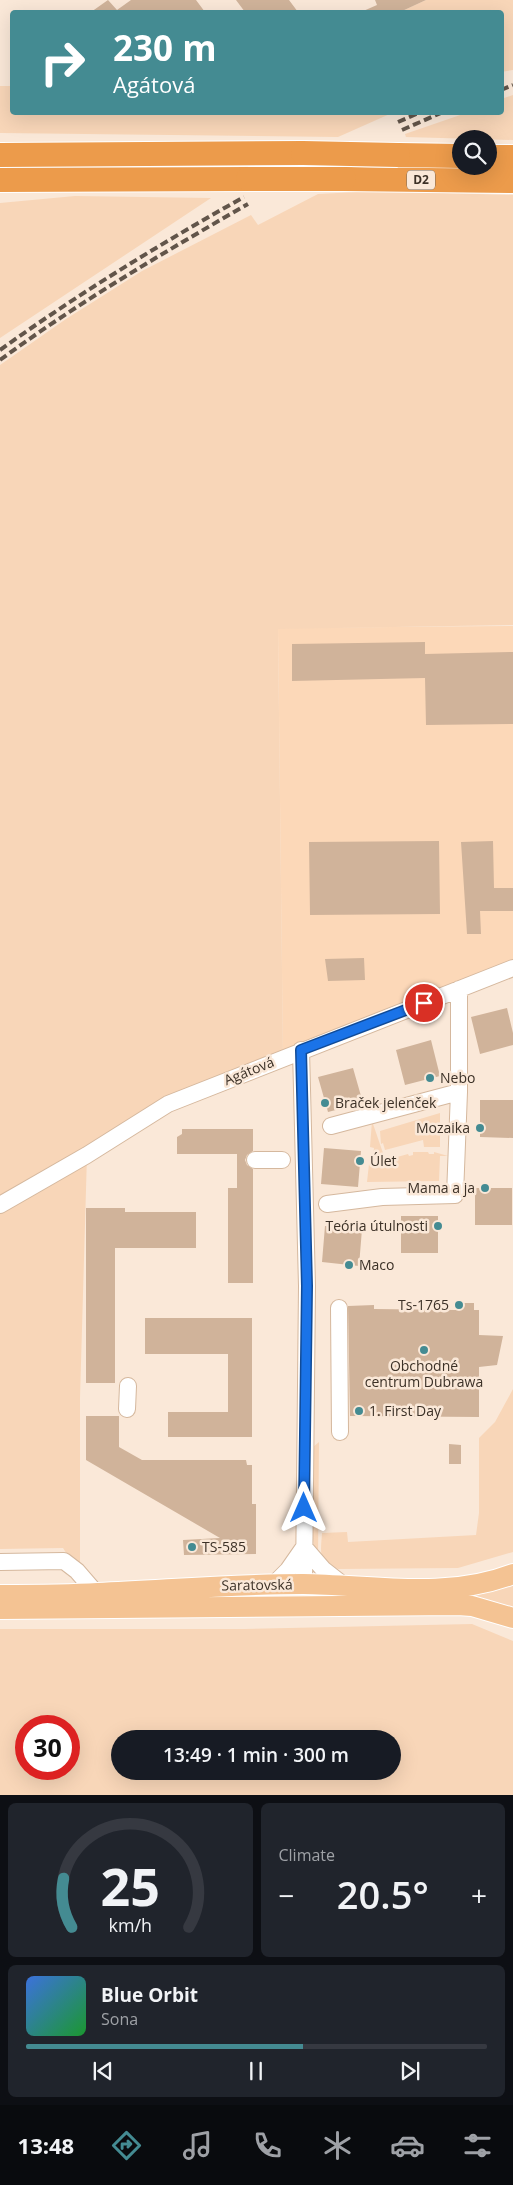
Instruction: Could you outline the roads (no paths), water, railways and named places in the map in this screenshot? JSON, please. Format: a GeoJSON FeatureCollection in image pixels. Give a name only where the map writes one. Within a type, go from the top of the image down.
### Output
{"type":"FeatureCollection","features":[{"type":"Feature","properties":{"kind":"highway","name":"D2"},"geometry":{"type":"LineString","coordinates":[[0,155],[303,153],[452,156]]}},
{"type":"Feature","properties":{"kind":"highway"},"geometry":{"type":"LineString","coordinates":[[497,157],[513,157]]}},
{"type":"Feature","properties":{"kind":"highway","name":"D2"},"geometry":{"type":"LineString","coordinates":[[7,181],[248,179],[513,181]]}},
{"type":"Feature","properties":{"kind":"main road","name":"Saratovská"},"geometry":{"type":"LineString","coordinates":[[0,1595],[96,1594],[207,1586],[304,1584],[411,1589],[446,1588],[480,1584],[513,1574]]}},
{"type":"Feature","properties":{"kind":"main road"},"geometry":{"type":"LineString","coordinates":[[282,1606],[304,1584],[315,1605]]}},
{"type":"Feature","properties":{"kind":"main road","name":"Saratovská"},"geometry":{"type":"LineString","coordinates":[[0,1610],[458,1604],[513,1618]]}},
{"type":"Feature","properties":{"kind":"street","name":"Agátová"},"geometry":{"type":"LineString","coordinates":[[0,1205],[87,1155],[168,1104],[513,968]]}},
{"type":"Feature","properties":{"kind":"street"},"geometry":{"type":"LineString","coordinates":[[327,1204],[382,1197],[455,1195],[459,989]]}},
{"type":"Feature","properties":{"kind":"street"},"geometry":{"type":"LineString","coordinates":[[301,1050],[307,1286],[304,1584]]}},
{"type":"Feature","properties":{"kind":"street"},"geometry":{"type":"LineString","coordinates":[[331,1126],[458,1092]]}},
{"type":"Feature","properties":{"kind":"street"},"geometry":{"type":"LineString","coordinates":[[255,1160],[282,1160]]}},
{"type":"Feature","properties":{"kind":"street"},"geometry":{"type":"LineString","coordinates":[[339,1308],[340,1432]]}},
{"type":"Feature","properties":{"kind":"street"},"geometry":{"type":"LineString","coordinates":[[127,1409],[128,1386]]}},
{"type":"Feature","properties":{"kind":"street"},"geometry":{"type":"LineString","coordinates":[[273,1585],[288,1570],[304,1547]]}},
{"type":"Feature","properties":{"kind":"street"},"geometry":{"type":"LineString","coordinates":[[304,1547],[323,1569],[346,1587]]}},
{"type":"Feature","properties":{"kind":"street"},"geometry":{"type":"LineString","coordinates":[[0,1562],[64,1561],[77,1571],[96,1594]]}},
{"type":"Feature","properties":{"kind":"railway"},"geometry":{"type":"LineString","coordinates":[[504,89],[513,85]]}},
{"type":"Feature","properties":{"kind":"railway"},"geometry":{"type":"LineString","coordinates":[[398,122],[414,115]]}},
{"type":"Feature","properties":{"kind":"railway"},"geometry":{"type":"LineString","coordinates":[[402,130],[436,115]]}},
{"type":"Feature","properties":{"kind":"railway"},"geometry":{"type":"LineString","coordinates":[[0,350],[120,270],[244,197]]}},
{"type":"Feature","properties":{"kind":"railway"},"geometry":{"type":"LineString","coordinates":[[0,360],[91,298],[248,204]]}},
{"type":"Feature","properties":{"kind":"place","name":"Nebo"},"geometry":{"type":"Point","coordinates":[430,1078]}},
{"type":"Feature","properties":{"kind":"place","name":"Braček jelenček"},"geometry":{"type":"Point","coordinates":[325,1103]}},
{"type":"Feature","properties":{"kind":"place","name":"Mozaika"},"geometry":{"type":"Point","coordinates":[480,1128]}},
{"type":"Feature","properties":{"kind":"place","name":"Úlet"},"geometry":{"type":"Point","coordinates":[360,1161]}},
{"type":"Feature","properties":{"kind":"place","name":"Mama a ja"},"geometry":{"type":"Point","coordinates":[485,1188]}},
{"type":"Feature","properties":{"kind":"place","name":"Teória útulnosti"},"geometry":{"type":"Point","coordinates":[438,1226]}},
{"type":"Feature","properties":{"kind":"place","name":"Maco"},"geometry":{"type":"Point","coordinates":[349,1265]}},
{"type":"Feature","properties":{"kind":"place","name":"Ts-1765"},"geometry":{"type":"Point","coordinates":[459,1305]}},
{"type":"Feature","properties":{"kind":"place","name":"Obchodné centrum Dubrawa"},"geometry":{"type":"Point","coordinates":[424,1350]}},
{"type":"Feature","properties":{"kind":"place","name":"1. First Day"},"geometry":{"type":"Point","coordinates":[359,1411]}},
{"type":"Feature","properties":{"kind":"place","name":"TS-585"},"geometry":{"type":"Point","coordinates":[192,1547]}}]}
